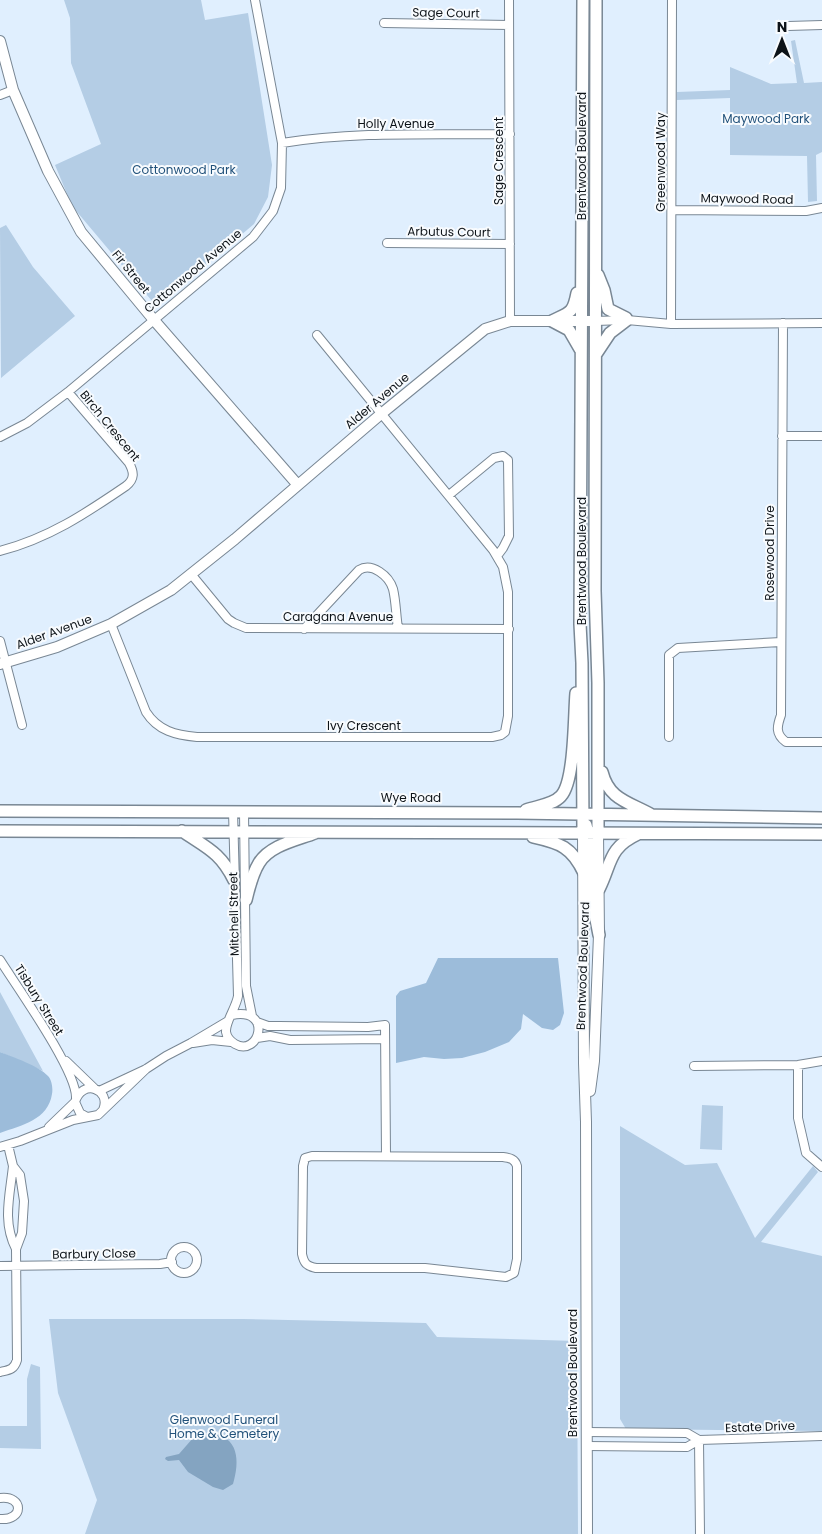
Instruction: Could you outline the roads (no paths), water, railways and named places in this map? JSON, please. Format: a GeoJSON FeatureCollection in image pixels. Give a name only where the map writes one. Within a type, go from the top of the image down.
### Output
{"type":"FeatureCollection","features":[{"type":"Feature","properties":{"kind":"main road","name":"Brentwood Boulevard"},"geometry":{"type":"LineString","coordinates":[[583,0],[580,624],[583,814],[590,832]]}},
{"type":"Feature","properties":{"kind":"main road","name":"Brentwood Boulevard"},"geometry":{"type":"LineString","coordinates":[[590,832],[598,814],[599,755],[595,591],[596,0]]}},
{"type":"Feature","properties":{"kind":"main road"},"geometry":{"type":"LineString","coordinates":[[596,268],[608,309],[627,320],[610,333],[596,354]]}},
{"type":"Feature","properties":{"kind":"main road"},"geometry":{"type":"LineString","coordinates":[[552,322],[570,312],[574,306],[581,270]]}},
{"type":"Feature","properties":{"kind":"main road"},"geometry":{"type":"LineString","coordinates":[[552,322],[569,330],[581,351]]}},
{"type":"Feature","properties":{"kind":"main road"},"geometry":{"type":"LineString","coordinates":[[517,813],[552,803],[562,796],[568,785],[573,761],[580,624]]}},
{"type":"Feature","properties":{"kind":"main road"},"geometry":{"type":"LineString","coordinates":[[599,755],[605,784],[610,790],[618,797],[654,816]]}},
{"type":"Feature","properties":{"kind":"main road","name":"Wye Road"},"geometry":{"type":"LineString","coordinates":[[0,811],[517,813],[822,818]]}},
{"type":"Feature","properties":{"kind":"main road"},"geometry":{"type":"LineString","coordinates":[[246,900],[253,876],[259,863],[265,856],[280,847],[322,830]]}},
{"type":"Feature","properties":{"kind":"main road"},"geometry":{"type":"LineString","coordinates":[[1,831],[322,830],[822,834]]}},
{"type":"Feature","properties":{"kind":"main road"},"geometry":{"type":"LineString","coordinates":[[182,831],[216,853],[227,865],[234,880]]}},
{"type":"Feature","properties":{"kind":"main road"},"geometry":{"type":"LineString","coordinates":[[517,832],[561,844],[575,858],[584,873]]}},
{"type":"Feature","properties":{"kind":"main road"},"geometry":{"type":"LineString","coordinates":[[590,832],[591,894],[599,935]]}},
{"type":"Feature","properties":{"kind":"main road"},"geometry":{"type":"LineString","coordinates":[[599,889],[611,858],[620,845],[638,834],[654,832]]}},
{"type":"Feature","properties":{"kind":"street","name":"Cottonwood Avenue"},"geometry":{"type":"LineString","coordinates":[[0,437],[33,420],[68,392],[253,237],[273,211],[280,188],[282,143],[255,0]]}},
{"type":"Feature","properties":{"kind":"street","name":"Sage Crescent"},"geometry":{"type":"LineString","coordinates":[[509,0],[510,321]]}},
{"type":"Feature","properties":{"kind":"street","name":"Greenwood Way"},"geometry":{"type":"LineString","coordinates":[[671,324],[672,0]]}},
{"type":"Feature","properties":{"kind":"street","name":"Sage Court"},"geometry":{"type":"LineString","coordinates":[[384,23],[509,25]]}},
{"type":"Feature","properties":{"kind":"street"},"geometry":{"type":"LineString","coordinates":[[788,26],[822,25]]}},
{"type":"Feature","properties":{"kind":"street","name":"Fir Street"},"geometry":{"type":"LineString","coordinates":[[0,42],[13,90],[48,171],[82,232],[153,319],[297,484]]}},
{"type":"Feature","properties":{"kind":"street"},"geometry":{"type":"LineString","coordinates":[[0,94],[13,90]]}},
{"type":"Feature","properties":{"kind":"street","name":"Holly Avenue"},"geometry":{"type":"LineString","coordinates":[[282,143],[353,135],[510,134]]}},
{"type":"Feature","properties":{"kind":"street","name":"Maywood Road"},"geometry":{"type":"LineString","coordinates":[[672,210],[806,211],[822,208]]}},
{"type":"Feature","properties":{"kind":"street","name":"Arbutus Court"},"geometry":{"type":"LineString","coordinates":[[387,243],[510,244]]}},
{"type":"Feature","properties":{"kind":"street","name":"Alder Avenue"},"geometry":{"type":"LineString","coordinates":[[3,663],[57,647],[111,624],[171,590],[381,414],[486,329],[510,321],[581,322],[627,320],[671,324],[822,322]]}},
{"type":"Feature","properties":{"kind":"street","name":"Rosewood Drive"},"geometry":{"type":"LineString","coordinates":[[783,324],[781,715],[777,728],[779,734],[786,742],[822,742]]}},
{"type":"Feature","properties":{"kind":"street","name":"Ivy Crescent"},"geometry":{"type":"LineString","coordinates":[[111,624],[150,718],[171,733],[196,737],[492,737],[501,735],[507,728],[509,629],[507,584],[497,556],[317,335]]}},
{"type":"Feature","properties":{"kind":"street","name":"Birch Crescent"},"geometry":{"type":"LineString","coordinates":[[0,551],[42,537],[77,519],[126,486],[134,474],[129,463],[68,392]]}},
{"type":"Feature","properties":{"kind":"street"},"geometry":{"type":"LineString","coordinates":[[782,436],[822,436]]}},
{"type":"Feature","properties":{"kind":"street"},"geometry":{"type":"LineString","coordinates":[[449,495],[494,458],[503,456],[508,460],[509,536],[497,556]]}},
{"type":"Feature","properties":{"kind":"street"},"geometry":{"type":"LineString","coordinates":[[304,628],[360,570],[364,567],[370,567],[379,571],[392,585],[398,628]]}},
{"type":"Feature","properties":{"kind":"street","name":"Caragana Avenue"},"geometry":{"type":"LineString","coordinates":[[191,574],[228,619],[240,626],[253,628],[509,629]]}},
{"type":"Feature","properties":{"kind":"street"},"geometry":{"type":"LineString","coordinates":[[0,640],[3,663],[22,725]]}},
{"type":"Feature","properties":{"kind":"street"},"geometry":{"type":"LineString","coordinates":[[669,737],[669,655],[678,648],[781,642]]}},
{"type":"Feature","properties":{"kind":"street","name":"Mitchell Street"},"geometry":{"type":"LineString","coordinates":[[238,811],[246,900],[246,986],[254,1019]]}},
{"type":"Feature","properties":{"kind":"street","name":"Mitchell Street"},"geometry":{"type":"LineString","coordinates":[[230,1018],[238,996],[234,880],[239,831]]}},
{"type":"Feature","properties":{"kind":"street","name":"Brentwood Boulevard"},"geometry":{"type":"LineString","coordinates":[[587,1534],[584,873],[590,832]]}},
{"type":"Feature","properties":{"kind":"street","name":"Brentwood Boulevard"},"geometry":{"type":"LineString","coordinates":[[586,1122],[594,1061],[599,935],[599,889],[590,832]]}},
{"type":"Feature","properties":{"kind":"street","name":"Tisbury Street"},"geometry":{"type":"LineString","coordinates":[[0,960],[58,1052],[74,1082],[76,1100]]}},
{"type":"Feature","properties":{"kind":"street"},"geometry":{"type":"LineString","coordinates":[[46,1130],[85,1089],[96,1090],[146,1069],[230,1018],[243,1014],[272,1027],[368,1027],[385,1025],[386,1156]]}},
{"type":"Feature","properties":{"kind":"street"},"geometry":{"type":"LineString","coordinates":[[230,1018],[226,1030],[231,1042]]}},
{"type":"Feature","properties":{"kind":"street"},"geometry":{"type":"LineString","coordinates":[[191,1043],[212,1040],[231,1042],[243,1047],[253,1043],[259,1033],[254,1019]]}},
{"type":"Feature","properties":{"kind":"street"},"geometry":{"type":"LineString","coordinates":[[257,1038],[270,1036],[290,1040],[385,1039]]}},
{"type":"Feature","properties":{"kind":"street","name":"Tisbury Street"},"geometry":{"type":"LineString","coordinates":[[58,1052],[96,1090]]}},
{"type":"Feature","properties":{"kind":"street"},"geometry":{"type":"LineString","coordinates":[[694,1066],[798,1065],[822,1061]]}},
{"type":"Feature","properties":{"kind":"street"},"geometry":{"type":"LineString","coordinates":[[798,1065],[798,1118],[806,1153],[822,1167]]}},
{"type":"Feature","properties":{"kind":"street"},"geometry":{"type":"LineString","coordinates":[[0,1372],[12,1370],[17,1360],[16,1249],[22,1233],[24,1201],[20,1175],[13,1166],[4,1146],[73,1120],[94,1117],[102,1112],[146,1069]]}},
{"type":"Feature","properties":{"kind":"street"},"geometry":{"type":"LineString","coordinates":[[96,1090],[104,1098],[102,1112]]}},
{"type":"Feature","properties":{"kind":"street"},"geometry":{"type":"LineString","coordinates":[[76,1100],[80,1113],[89,1117]]}},
{"type":"Feature","properties":{"kind":"street"},"geometry":{"type":"LineString","coordinates":[[312,1156],[386,1156],[503,1157],[516,1161],[517,1259],[514,1273],[506,1277],[425,1268],[316,1268],[307,1266],[302,1254],[303,1166],[305,1158],[312,1156]]}},
{"type":"Feature","properties":{"kind":"street"},"geometry":{"type":"LineString","coordinates":[[13,1166],[8,1193],[8,1217],[11,1239],[16,1249]]}},
{"type":"Feature","properties":{"kind":"street","name":"Barbury Close"},"geometry":{"type":"LineString","coordinates":[[0,1266],[172,1262]]}},
{"type":"Feature","properties":{"kind":"street","name":"Estate Drive"},"geometry":{"type":"LineString","coordinates":[[586,1432],[687,1432],[699,1440]]}},
{"type":"Feature","properties":{"kind":"street","name":"Estate Drive"},"geometry":{"type":"LineString","coordinates":[[587,1446],[687,1447],[699,1440],[822,1436]]}},
{"type":"Feature","properties":{"kind":"street"},"geometry":{"type":"LineString","coordinates":[[699,1440],[700,1534]]}},
{"type":"Feature","properties":{"kind":"street"},"geometry":{"type":"LineString","coordinates":[[0,1498],[15,1500],[18,1510],[11,1519],[0,1519]]}},
{"type":"Feature","properties":{"kind":"park label","name":"Maywood Park"},"geometry":{"type":"Point","coordinates":[766,119]}},
{"type":"Feature","properties":{"kind":"park label","name":"Cottonwood Park"},"geometry":{"type":"Point","coordinates":[184,170]}},
{"type":"Feature","properties":{"kind":"park label","name":"Glenwood Funeral Home & Cemetery"},"geometry":{"type":"Point","coordinates":[224,1427]}}]}
